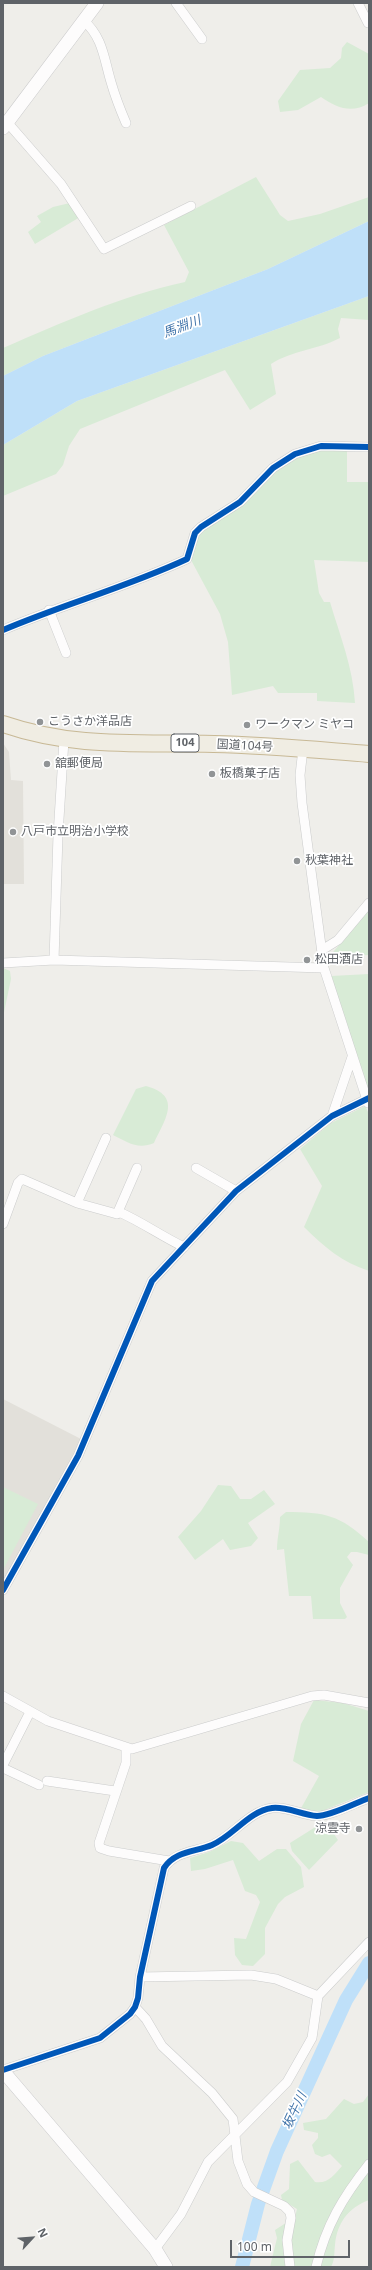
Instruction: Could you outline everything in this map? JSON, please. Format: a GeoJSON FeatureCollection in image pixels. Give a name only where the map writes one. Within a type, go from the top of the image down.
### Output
{"type":"FeatureCollection","features":[{"type":"Feature","properties":{"kind":"highway","name":"国道104号"},"geometry":{"type":"LineString","coordinates":[[3,724],[64,740],[106,744],[236,744],[369,754]]}},
{"type":"Feature","properties":{"kind":"street"},"geometry":{"type":"LineString","coordinates":[[98,3],[83,20],[5,125],[61,184],[104,249],[191,206]]}},
{"type":"Feature","properties":{"kind":"street"},"geometry":{"type":"LineString","coordinates":[[176,3],[202,39]]}},
{"type":"Feature","properties":{"kind":"street"},"geometry":{"type":"LineString","coordinates":[[358,3],[368,23]]}},
{"type":"Feature","properties":{"kind":"street"},"geometry":{"type":"LineString","coordinates":[[83,20],[94,31],[102,46],[117,103],[126,123]]}},
{"type":"Feature","properties":{"kind":"street"},"geometry":{"type":"LineString","coordinates":[[3,630],[49,610],[137,581],[187,559],[194,533],[240,502],[273,468],[295,454],[321,446],[369,447]]}},
{"type":"Feature","properties":{"kind":"street"},"geometry":{"type":"LineString","coordinates":[[49,610],[66,653]]}},
{"type":"Feature","properties":{"kind":"street"},"geometry":{"type":"LineString","coordinates":[[54,960],[58,835],[64,740]]}},
{"type":"Feature","properties":{"kind":"street"},"geometry":{"type":"LineString","coordinates":[[3,1590],[78,1456],[152,1281],[236,1191],[332,1116],[368,1101],[324,968],[302,803],[300,775],[303,749]]}},
{"type":"Feature","properties":{"kind":"street"},"geometry":{"type":"LineString","coordinates":[[322,950],[338,940],[369,904]]}},
{"type":"Feature","properties":{"kind":"street"},"geometry":{"type":"LineString","coordinates":[[3,962],[54,960],[324,968]]}},
{"type":"Feature","properties":{"kind":"street"},"geometry":{"type":"LineString","coordinates":[[332,1116],[352,1056]]}},
{"type":"Feature","properties":{"kind":"street"},"geometry":{"type":"LineString","coordinates":[[77,1203],[106,1138]]}},
{"type":"Feature","properties":{"kind":"street"},"geometry":{"type":"LineString","coordinates":[[3,1224],[18,1183],[22,1179],[77,1203],[112,1215],[119,1212],[137,1168]]}},
{"type":"Feature","properties":{"kind":"street"},"geometry":{"type":"LineString","coordinates":[[196,1168],[236,1191]]}},
{"type":"Feature","properties":{"kind":"street"},"geometry":{"type":"LineString","coordinates":[[119,1212],[137,1220],[148,1229],[184,1247]]}},
{"type":"Feature","properties":{"kind":"street"},"geometry":{"type":"LineString","coordinates":[[3,1696],[48,1721],[126,1747],[139,1748],[312,1696],[324,1696],[369,1703]]}},
{"type":"Feature","properties":{"kind":"street"},"geometry":{"type":"LineString","coordinates":[[30,1712],[3,1766],[43,1783],[115,1791]]}},
{"type":"Feature","properties":{"kind":"street"},"geometry":{"type":"LineString","coordinates":[[126,1747],[126,1763],[115,1791],[100,1838],[100,1848],[109,1851],[169,1861]]}},
{"type":"Feature","properties":{"kind":"street"},"geometry":{"type":"LineString","coordinates":[[166,2267],[155,2249],[3,2071],[100,2038],[130,2014],[135,2007],[164,1868],[169,1861],[180,1854],[216,1843],[262,1811],[278,1808],[306,1815],[319,1816],[369,1798]]}},
{"type":"Feature","properties":{"kind":"street"},"geometry":{"type":"LineString","coordinates":[[155,2249],[181,2214],[208,2162],[235,2137],[253,2115],[287,2082],[307,2049],[314,2028],[318,1996],[369,1942]]}},
{"type":"Feature","properties":{"kind":"street"},"geometry":{"type":"LineString","coordinates":[[140,1978],[251,1975],[276,1979],[297,1986],[318,1996]]}},
{"type":"Feature","properties":{"kind":"street"},"geometry":{"type":"LineString","coordinates":[[135,2007],[172,2057],[225,2107],[233,2119],[238,2161],[247,2184],[254,2192],[284,2206],[290,2212],[291,2218],[287,2240],[290,2267]]}},
{"type":"Feature","properties":{"kind":"street"},"geometry":{"type":"LineString","coordinates":[[316,2267],[327,2228],[337,2207],[369,2164]]}},
{"type":"Feature","properties":{"kind":"shaded area","name":"八戸市立明治小学校"},"geometry":{"type":"Polygon","coordinates":[[[3,743],[9,752],[11,780],[23,781],[24,884],[3,884],[3,743]]]}},
{"type":"Feature","properties":{"kind":"shaded area"},"geometry":{"type":"Polygon","coordinates":[[[3,1399],[81,1439],[73,1457],[3,1582],[3,1399]]]}},
{"type":"Feature","properties":{"kind":"green space"},"geometry":{"type":"Polygon","coordinates":[[[347,42],[369,54],[369,103],[351,109],[339,107],[321,97],[298,110],[280,112],[278,101],[300,70],[330,68],[341,58],[342,48],[347,42]]]}},
{"type":"Feature","properties":{"kind":"green space"},"geometry":{"type":"Polygon","coordinates":[[[256,177],[280,215],[288,221],[320,214],[369,197],[369,221],[268,269],[43,356],[3,376],[3,348],[70,319],[115,302],[185,282],[189,272],[164,225],[256,177]]]}},
{"type":"Feature","properties":{"kind":"green space"},"geometry":{"type":"Polygon","coordinates":[[[70,203],[80,217],[35,244],[28,232],[41,222],[37,216],[53,207],[70,203]]]}},
{"type":"Feature","properties":{"kind":"green space"},"geometry":{"type":"Polygon","coordinates":[[[369,296],[369,320],[341,318],[338,329],[340,338],[279,359],[271,364],[276,394],[250,410],[225,370],[80,429],[69,446],[63,465],[56,474],[3,496],[3,445],[77,401],[369,296]]]}},
{"type":"Feature","properties":{"kind":"green space"},"geometry":{"type":"Polygon","coordinates":[[[322,449],[347,450],[347,482],[369,482],[369,562],[314,560],[319,593],[324,602],[330,602],[346,652],[352,677],[355,703],[317,701],[317,693],[278,693],[273,686],[232,695],[228,642],[220,614],[191,560],[197,537],[203,530],[236,509],[274,473],[297,457],[322,449]]]}},
{"type":"Feature","properties":{"kind":"green space"},"geometry":{"type":"Polygon","coordinates":[[[369,909],[369,955],[329,957],[369,909]]]}},
{"type":"Feature","properties":{"kind":"green space"},"geometry":{"type":"Polygon","coordinates":[[[3,968],[10,971],[11,979],[3,1017],[3,968]]]}},
{"type":"Feature","properties":{"kind":"green space"},"geometry":{"type":"Polygon","coordinates":[[[369,974],[369,1094],[331,976],[369,974]]]}},
{"type":"Feature","properties":{"kind":"green space"},"geometry":{"type":"Polygon","coordinates":[[[146,1086],[157,1090],[164,1096],[168,1102],[168,1109],[163,1125],[154,1143],[143,1146],[133,1144],[113,1135],[136,1089],[146,1086]]]}},
{"type":"Feature","properties":{"kind":"green space"},"geometry":{"type":"Polygon","coordinates":[[[365,1106],[369,1114],[369,1271],[350,1263],[334,1253],[304,1227],[322,1186],[300,1149],[331,1123],[365,1106]]]}},
{"type":"Feature","properties":{"kind":"green space"},"geometry":{"type":"Polygon","coordinates":[[[218,1485],[231,1486],[240,1499],[251,1499],[264,1490],[275,1504],[248,1523],[258,1538],[251,1546],[230,1550],[223,1539],[195,1560],[178,1537],[201,1511],[218,1485]]]}},
{"type":"Feature","properties":{"kind":"green space"},"geometry":{"type":"Polygon","coordinates":[[[3,1487],[38,1504],[3,1570],[3,1487]]]}},
{"type":"Feature","properties":{"kind":"green space"},"geometry":{"type":"Polygon","coordinates":[[[286,1512],[322,1514],[331,1517],[349,1526],[369,1542],[369,1555],[351,1552],[347,1557],[353,1565],[340,1588],[340,1603],[347,1617],[345,1619],[313,1619],[311,1596],[289,1596],[284,1549],[277,1550],[280,1517],[286,1512]]]}},
{"type":"Feature","properties":{"kind":"green space"},"geometry":{"type":"Polygon","coordinates":[[[314,1700],[343,1703],[369,1711],[369,1792],[322,1811],[300,1810],[319,1776],[293,1761],[301,1724],[314,1700]]]}},
{"type":"Feature","properties":{"kind":"green space"},"geometry":{"type":"Polygon","coordinates":[[[325,1821],[338,1840],[309,1870],[292,1851],[290,1843],[325,1821]]]}},
{"type":"Feature","properties":{"kind":"green space"},"geometry":{"type":"Polygon","coordinates":[[[231,1841],[243,1843],[259,1861],[277,1849],[286,1849],[301,1867],[304,1887],[285,1897],[278,1904],[265,1928],[265,1954],[253,1966],[242,1965],[235,1955],[234,1938],[246,1939],[260,1902],[256,1895],[245,1891],[233,1860],[205,1869],[191,1871],[190,1858],[209,1852],[231,1841]]]}},
{"type":"Feature","properties":{"kind":"green space"},"geometry":{"type":"Polygon","coordinates":[[[369,2094],[369,2200],[355,2207],[341,2223],[336,2237],[334,2259],[331,2267],[270,2267],[277,2238],[275,2230],[295,2217],[297,2209],[282,2200],[281,2195],[289,2189],[290,2164],[298,2160],[315,2182],[324,2182],[336,2173],[342,2166],[330,2154],[322,2157],[315,2154],[312,2145],[318,2138],[318,2133],[304,2130],[303,2123],[326,2119],[344,2099],[354,2104],[363,2102],[369,2094]]]}},
{"type":"Feature","properties":{"kind":"water","name":"馬淵川"},"geometry":{"type":"Polygon","coordinates":[[[369,221],[369,296],[77,401],[3,445],[3,376],[43,356],[268,269],[369,221]]]}},
{"type":"Feature","properties":{"kind":"waterway","name":"坂牛川"},"geometry":{"type":"LineString","coordinates":[[242,2267],[258,2204],[277,2151],[346,2000],[369,1963]]}},
{"type":"Feature","properties":{"kind":"cycle path"},"geometry":{"type":"LineString","coordinates":[[3,630],[142,578],[187,559],[195,533],[201,527],[240,502],[273,468],[295,454],[321,446],[369,447]]}},
{"type":"Feature","properties":{"kind":"cycle path"},"geometry":{"type":"LineString","coordinates":[[3,1590],[78,1456],[152,1281],[236,1191],[332,1116],[369,1098]]}},
{"type":"Feature","properties":{"kind":"cycle path"},"geometry":{"type":"LineString","coordinates":[[3,2070],[100,2038],[130,2014],[135,2007],[138,1998],[140,1977],[164,1868],[174,1858],[220,1841],[248,1819],[264,1810],[272,1808],[288,1809],[317,1816],[336,1812],[369,1798]]}},
{"type":"Feature","properties":{"kind":"place","name":"こうさか洋品店"},"geometry":{"type":"Point","coordinates":[40,722]}},
{"type":"Feature","properties":{"kind":"place","name":"ワークマン ミヤコ"},"geometry":{"type":"Point","coordinates":[247,725]}},
{"type":"Feature","properties":{"kind":"place","name":"舘郵便局"},"geometry":{"type":"Point","coordinates":[47,764]}},
{"type":"Feature","properties":{"kind":"place","name":"板橋菓子店"},"geometry":{"type":"Point","coordinates":[212,774]}},
{"type":"Feature","properties":{"kind":"place","name":"八戸市立明治小学校"},"geometry":{"type":"Point","coordinates":[13,832]}},
{"type":"Feature","properties":{"kind":"place","name":"秋葉神社"},"geometry":{"type":"Point","coordinates":[297,861]}},
{"type":"Feature","properties":{"kind":"place","name":"松田酒店"},"geometry":{"type":"Point","coordinates":[307,960]}},
{"type":"Feature","properties":{"kind":"place","name":"涼雲寺"},"geometry":{"type":"Point","coordinates":[359,1829]}}]}
